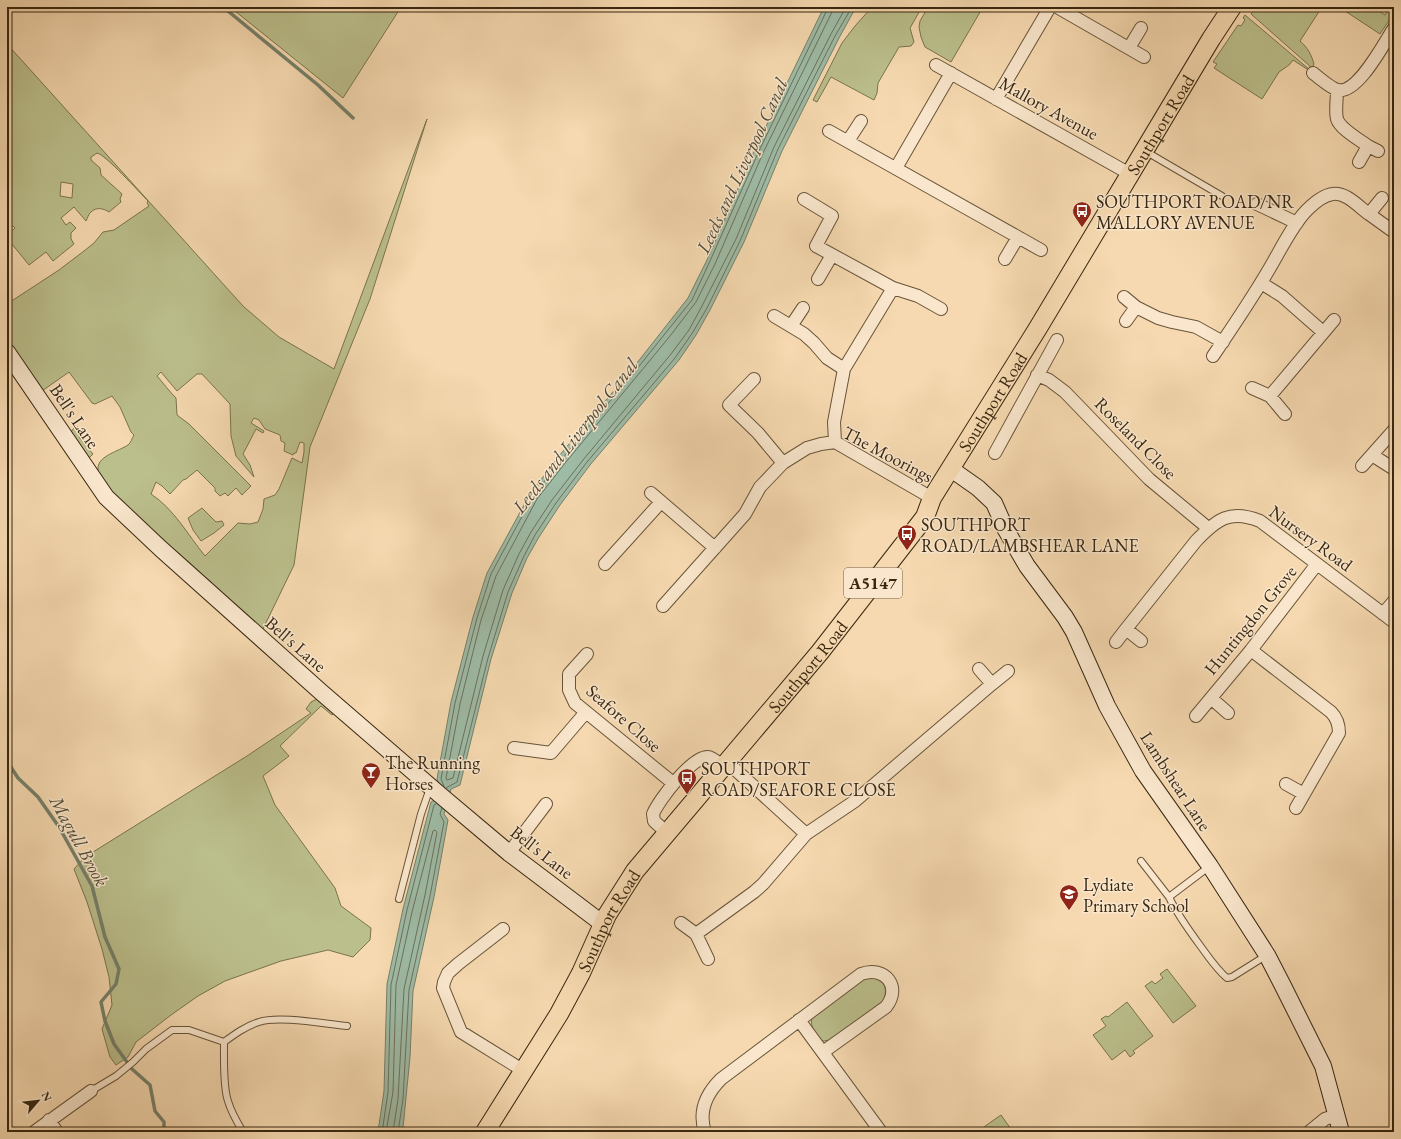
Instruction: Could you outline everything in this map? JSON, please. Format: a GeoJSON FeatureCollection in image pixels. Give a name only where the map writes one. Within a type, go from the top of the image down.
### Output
{"type":"FeatureCollection","features":[{"type":"Feature","properties":{"kind":"main road","name":"Southport Road"},"geometry":{"type":"LineString","coordinates":[[485,1132],[559,1014],[581,973],[615,901],[635,871],[820,652],[925,517],[932,498],[1038,328],[1211,39],[1232,7]]}},
{"type":"Feature","properties":{"kind":"street"},"geometry":{"type":"LineString","coordinates":[[996,99],[1050,7]]}},
{"type":"Feature","properties":{"kind":"street"},"geometry":{"type":"LineString","coordinates":[[1057,7],[1144,57]]}},
{"type":"Feature","properties":{"kind":"street"},"geometry":{"type":"LineString","coordinates":[[1128,48],[1141,28]]}},
{"type":"Feature","properties":{"kind":"street"},"geometry":{"type":"LineString","coordinates":[[1313,73],[1337,90],[1346,90],[1361,79],[1394,30]]}},
{"type":"Feature","properties":{"kind":"street","name":"Mallory Avenue"},"geometry":{"type":"LineString","coordinates":[[936,65],[1130,174]]}},
{"type":"Feature","properties":{"kind":"street"},"geometry":{"type":"LineString","coordinates":[[896,168],[951,73]]}},
{"type":"Feature","properties":{"kind":"street"},"geometry":{"type":"LineString","coordinates":[[1337,90],[1336,118],[1338,122],[1373,148],[1359,162]]}},
{"type":"Feature","properties":{"kind":"street"},"geometry":{"type":"LineString","coordinates":[[848,141],[861,121]]}},
{"type":"Feature","properties":{"kind":"street"},"geometry":{"type":"LineString","coordinates":[[830,131],[1041,250]]}},
{"type":"Feature","properties":{"kind":"street"},"geometry":{"type":"LineString","coordinates":[[1213,356],[1261,283],[1297,223],[1306,210],[1314,203],[1331,194],[1344,196],[1394,232]]}},
{"type":"Feature","properties":{"kind":"street"},"geometry":{"type":"LineString","coordinates":[[1369,214],[1382,198]]}},
{"type":"Feature","properties":{"kind":"street"},"geometry":{"type":"LineString","coordinates":[[804,199],[832,216],[816,246],[893,288],[918,296],[941,309]]}},
{"type":"Feature","properties":{"kind":"street"},"geometry":{"type":"LineString","coordinates":[[1257,204],[1297,223]]}},
{"type":"Feature","properties":{"kind":"street"},"geometry":{"type":"LineString","coordinates":[[1005,258],[1018,237]]}},
{"type":"Feature","properties":{"kind":"street"},"geometry":{"type":"LineString","coordinates":[[818,278],[832,255]]}},
{"type":"Feature","properties":{"kind":"street"},"geometry":{"type":"LineString","coordinates":[[1261,283],[1282,296],[1323,332]]}},
{"type":"Feature","properties":{"kind":"street"},"geometry":{"type":"LineString","coordinates":[[835,442],[834,422],[844,369],[893,288]]}},
{"type":"Feature","properties":{"kind":"street"},"geometry":{"type":"LineString","coordinates":[[1124,296],[1136,307],[1158,318],[1196,327],[1223,342]]}},
{"type":"Feature","properties":{"kind":"street"},"geometry":{"type":"LineString","coordinates":[[1126,322],[1136,307]]}},
{"type":"Feature","properties":{"kind":"street"},"geometry":{"type":"LineString","coordinates":[[791,326],[803,308]]}},
{"type":"Feature","properties":{"kind":"street"},"geometry":{"type":"LineString","coordinates":[[774,316],[804,334],[827,358],[844,369]]}},
{"type":"Feature","properties":{"kind":"street"},"geometry":{"type":"LineString","coordinates":[[1270,396],[1334,320]]}},
{"type":"Feature","properties":{"kind":"street"},"geometry":{"type":"LineString","coordinates":[[995,452],[1057,340]]}},
{"type":"Feature","properties":{"kind":"street","name":"Bell's Lane"},"geometry":{"type":"LineString","coordinates":[[7,352],[106,496],[160,548],[434,790],[509,853],[603,924]]}},
{"type":"Feature","properties":{"kind":"street","name":"Roseland Close"},"geometry":{"type":"LineString","coordinates":[[1037,376],[1049,380],[1065,392],[1158,488],[1208,528]]}},
{"type":"Feature","properties":{"kind":"street"},"geometry":{"type":"LineString","coordinates":[[754,379],[729,405],[758,433],[783,463]]}},
{"type":"Feature","properties":{"kind":"street"},"geometry":{"type":"LineString","coordinates":[[1252,388],[1270,396],[1286,414]]}},
{"type":"Feature","properties":{"kind":"street"},"geometry":{"type":"LineString","coordinates":[[1362,466],[1394,430]]}},
{"type":"Feature","properties":{"kind":"street","name":"The Moorings"},"geometry":{"type":"LineString","coordinates":[[663,606],[745,514],[760,487],[783,463],[807,448],[835,442],[932,498]]}},
{"type":"Feature","properties":{"kind":"street"},"geometry":{"type":"LineString","coordinates":[[1372,455],[1394,469]]}},
{"type":"Feature","properties":{"kind":"street","name":"Lambshear Lane"},"geometry":{"type":"LineString","coordinates":[[951,469],[992,500],[1006,530],[1024,561],[1074,632],[1107,706],[1143,771],[1210,866],[1267,955],[1322,1066],[1342,1132]]}},
{"type":"Feature","properties":{"kind":"street"},"geometry":{"type":"LineString","coordinates":[[651,493],[715,548]]}},
{"type":"Feature","properties":{"kind":"street"},"geometry":{"type":"LineString","coordinates":[[605,564],[661,502]]}},
{"type":"Feature","properties":{"kind":"street","name":"Nursery Road"},"geometry":{"type":"LineString","coordinates":[[1116,642],[1208,528],[1228,517],[1240,515],[1260,521],[1394,622]]}},
{"type":"Feature","properties":{"kind":"street","name":"Huntingdon Grove"},"geometry":{"type":"LineString","coordinates":[[1196,716],[1251,650],[1318,564]]}},
{"type":"Feature","properties":{"kind":"street"},"geometry":{"type":"LineString","coordinates":[[1383,614],[1394,601]]}},
{"type":"Feature","properties":{"kind":"street"},"geometry":{"type":"LineString","coordinates":[[1126,629],[1141,641]]}},
{"type":"Feature","properties":{"kind":"street"},"geometry":{"type":"LineString","coordinates":[[1251,650],[1331,712],[1338,721],[1340,733],[1296,808]]}},
{"type":"Feature","properties":{"kind":"street","name":"Seafore Close"},"geometry":{"type":"LineString","coordinates":[[588,654],[569,674],[569,690],[575,703],[673,783]]}},
{"type":"Feature","properties":{"kind":"street"},"geometry":{"type":"LineString","coordinates":[[979,669],[992,684]]}},
{"type":"Feature","properties":{"kind":"street"},"geometry":{"type":"LineString","coordinates":[[696,934],[763,884],[806,834],[855,801],[1008,672]]}},
{"type":"Feature","properties":{"kind":"street","name":"Huntingdon Grove"},"geometry":{"type":"LineString","coordinates":[[1211,698],[1228,713]]}},
{"type":"Feature","properties":{"kind":"street"},"geometry":{"type":"LineString","coordinates":[[514,748],[551,753],[586,712]]}},
{"type":"Feature","properties":{"kind":"street"},"geometry":{"type":"LineString","coordinates":[[667,833],[654,822],[652,814],[673,783],[695,762],[705,757],[709,757],[725,764],[806,834]]}},
{"type":"Feature","properties":{"kind":"street"},"geometry":{"type":"LineString","coordinates":[[1286,784],[1304,794]]}},
{"type":"Feature","properties":{"kind":"street"},"geometry":{"type":"LineString","coordinates":[[509,853],[546,804]]}},
{"type":"Feature","properties":{"kind":"street"},"geometry":{"type":"LineString","coordinates":[[681,923],[696,934],[708,959]]}},
{"type":"Feature","properties":{"kind":"street"},"geometry":{"type":"LineString","coordinates":[[503,929],[448,973],[443,988],[461,1032],[524,1071]]}},
{"type":"Feature","properties":{"kind":"street"},"geometry":{"type":"LineString","coordinates":[[705,1132],[702,1118],[703,1109],[710,1092],[715,1086],[799,1020],[861,974],[873,971],[879,972],[888,979],[892,991],[890,1002],[886,1007],[823,1052]]}},
{"type":"Feature","properties":{"kind":"street"},"geometry":{"type":"LineString","coordinates":[[799,1020],[881,1132]]}},
{"type":"Feature","properties":{"kind":"street"},"geometry":{"type":"LineString","coordinates":[[34,1132],[91,1091]]}},
{"type":"Feature","properties":{"kind":"street"},"geometry":{"type":"LineString","coordinates":[[1309,1132],[1325,1119],[1337,1115]]}},
{"type":"Feature","properties":{"kind":"street"},"geometry":{"type":"LineString","coordinates":[[49,1120],[57,1132]]}},
{"type":"Feature","properties":{"kind":"lane"},"geometry":{"type":"LineString","coordinates":[[1144,150],[1222,196]]}},
{"type":"Feature","properties":{"kind":"lane"},"geometry":{"type":"LineString","coordinates":[[399,900],[421,814],[434,790]]}},
{"type":"Feature","properties":{"kind":"lane"},"geometry":{"type":"LineString","coordinates":[[1141,861],[1168,897],[1184,923],[1220,973],[1227,978],[1232,977],[1267,955]]}},
{"type":"Feature","properties":{"kind":"lane"},"geometry":{"type":"LineString","coordinates":[[1168,897],[1210,866]]}},
{"type":"Feature","properties":{"kind":"lane"},"geometry":{"type":"LineString","coordinates":[[224,1042],[244,1028],[260,1021],[278,1019],[347,1026]]}},
{"type":"Feature","properties":{"kind":"lane"},"geometry":{"type":"LineString","coordinates":[[91,1091],[116,1076],[146,1049],[172,1030],[189,1030],[224,1042]]}},
{"type":"Feature","properties":{"kind":"lane"},"geometry":{"type":"LineString","coordinates":[[224,1042],[224,1071],[227,1100],[243,1132]]}},
{"type":"Feature","properties":{"kind":"green space"},"geometry":{"type":"Polygon","coordinates":[[[230,7],[401,7],[343,98],[230,7]]]}},
{"type":"Feature","properties":{"kind":"green space"},"geometry":{"type":"Polygon","coordinates":[[[872,7],[922,7],[910,28],[914,42],[911,46],[899,47],[878,83],[877,93],[874,100],[831,77],[817,102],[813,100],[842,43],[872,7]]]}},
{"type":"Feature","properties":{"kind":"green space"},"geometry":{"type":"Polygon","coordinates":[[[928,7],[983,7],[951,62],[925,47],[919,27],[920,21],[928,7]]]}},
{"type":"Feature","properties":{"kind":"green space"},"geometry":{"type":"Polygon","coordinates":[[[1322,7],[1300,41],[1310,54],[1314,64],[1312,68],[1251,14],[1253,11],[1250,8],[1322,7]]]}},
{"type":"Feature","properties":{"kind":"green space"},"geometry":{"type":"Polygon","coordinates":[[[1339,7],[1373,7],[1385,15],[1390,7],[1394,7],[1394,13],[1380,34],[1339,7]]]}},
{"type":"Feature","properties":{"kind":"green space"},"geometry":{"type":"Polygon","coordinates":[[[1245,15],[1310,71],[1293,60],[1279,72],[1262,99],[1214,68],[1217,64],[1213,62],[1238,25],[1241,26],[1245,20],[1243,18],[1245,15]]]}},
{"type":"Feature","properties":{"kind":"green space"},"geometry":{"type":"Polygon","coordinates":[[[7,44],[243,306],[279,337],[334,369],[427,119],[370,299],[310,447],[294,565],[261,633],[210,582],[122,504],[109,490],[101,478],[98,468],[101,460],[128,445],[134,435],[131,432],[120,407],[112,396],[95,404],[92,403],[69,372],[42,391],[7,341],[7,304],[59,270],[94,243],[103,232],[114,230],[149,206],[147,203],[148,201],[115,167],[97,153],[91,157],[91,160],[100,168],[101,175],[122,194],[120,199],[121,202],[109,212],[100,209],[93,210],[89,214],[86,221],[74,207],[61,218],[66,225],[70,222],[76,228],[71,233],[71,239],[74,244],[53,261],[46,252],[29,265],[7,238],[7,235],[15,228],[13,226],[7,230],[7,44]],[[61,182],[60,196],[72,198],[73,184],[61,182]],[[161,372],[157,376],[176,398],[177,415],[189,424],[251,486],[242,495],[236,488],[228,496],[225,493],[220,496],[215,491],[215,488],[197,470],[183,480],[170,494],[156,482],[151,494],[174,515],[205,556],[238,523],[250,524],[258,522],[263,509],[264,499],[275,495],[292,458],[302,463],[304,443],[300,442],[296,453],[293,455],[284,451],[285,443],[281,441],[280,435],[265,429],[259,420],[254,418],[251,423],[264,431],[263,433],[256,429],[243,454],[250,465],[254,477],[236,456],[231,436],[230,404],[202,374],[197,374],[177,391],[161,372]]]}},
{"type":"Feature","properties":{"kind":"green space"},"geometry":{"type":"Polygon","coordinates":[[[78,427],[83,432],[79,437],[93,454],[87,460],[70,433],[74,428],[78,427]]]}},
{"type":"Feature","properties":{"kind":"green space"},"geometry":{"type":"Polygon","coordinates":[[[202,508],[216,522],[222,521],[224,525],[201,541],[193,530],[188,518],[202,508]]]}},
{"type":"Feature","properties":{"kind":"green space"},"geometry":{"type":"Polygon","coordinates":[[[317,699],[335,712],[332,715],[321,706],[280,746],[289,756],[263,776],[275,805],[335,888],[341,906],[371,928],[370,940],[353,957],[328,950],[281,961],[225,981],[198,996],[171,1015],[136,1042],[128,1057],[116,1065],[110,1057],[102,1029],[112,1005],[109,977],[87,902],[74,869],[85,857],[247,756],[311,713],[306,709],[311,702],[317,699]]]}},
{"type":"Feature","properties":{"kind":"green space"},"geometry":{"type":"Polygon","coordinates":[[[1167,969],[1196,1006],[1173,1023],[1145,986],[1152,981],[1155,984],[1163,978],[1160,974],[1167,969]]]}},
{"type":"Feature","properties":{"kind":"green space"},"geometry":{"type":"Polygon","coordinates":[[[867,977],[880,981],[885,987],[883,1001],[830,1040],[823,1041],[816,1034],[811,1021],[812,1018],[867,977]]]}},
{"type":"Feature","properties":{"kind":"green space"},"geometry":{"type":"Polygon","coordinates":[[[1127,1002],[1153,1036],[1133,1051],[1135,1053],[1130,1057],[1125,1050],[1112,1060],[1093,1035],[1106,1026],[1101,1019],[1106,1016],[1108,1017],[1127,1002]]]}},
{"type":"Feature","properties":{"kind":"green space"},"geometry":{"type":"Polygon","coordinates":[[[1001,1115],[1013,1132],[1004,1132],[992,1127],[981,1129],[1001,1115]]]}},
{"type":"Feature","properties":{"kind":"water","name":"Leeds and Liverpool Canal"},"geometry":{"type":"Polygon","coordinates":[[[824,7],[856,7],[782,151],[744,242],[710,310],[696,335],[679,360],[590,465],[560,505],[527,558],[512,593],[491,659],[460,785],[451,789],[444,814],[448,820],[434,897],[413,991],[410,1057],[402,1132],[376,1132],[379,1125],[384,1091],[387,984],[403,909],[431,802],[438,798],[441,791],[437,779],[451,702],[473,617],[487,573],[530,494],[559,456],[633,368],[688,298],[707,260],[755,149],[824,7]]]}},
{"type":"Feature","properties":{"kind":"waterway"},"geometry":{"type":"LineString","coordinates":[[223,7],[318,85],[353,118]]}},
{"type":"Feature","properties":{"kind":"waterway","name":"Magull Brook"},"geometry":{"type":"LineString","coordinates":[[7,761],[18,778],[38,797],[59,827],[92,886],[105,937],[119,969],[116,984],[101,1002],[105,1021],[114,1044],[132,1069],[150,1085],[155,1111],[164,1122],[164,1132]]}},
{"type":"Feature","properties":{"kind":"place","name":"SOUTHPORT ROAD/NR MALLORY AVENUE"},"geometry":{"type":"Point","coordinates":[1082,228]}},
{"type":"Feature","properties":{"kind":"place","name":"SOUTHPORT ROAD/LAMBSHEAR LANE"},"geometry":{"type":"Point","coordinates":[907,551]}},
{"type":"Feature","properties":{"kind":"place","name":"The Running Horses"},"geometry":{"type":"Point","coordinates":[371,789]}},
{"type":"Feature","properties":{"kind":"place","name":"SOUTHPORT ROAD/SEAFORE CLOSE"},"geometry":{"type":"Point","coordinates":[687,795]}},
{"type":"Feature","properties":{"kind":"place","name":"Lydiate Primary School"},"geometry":{"type":"Point","coordinates":[1069,911]}}]}
